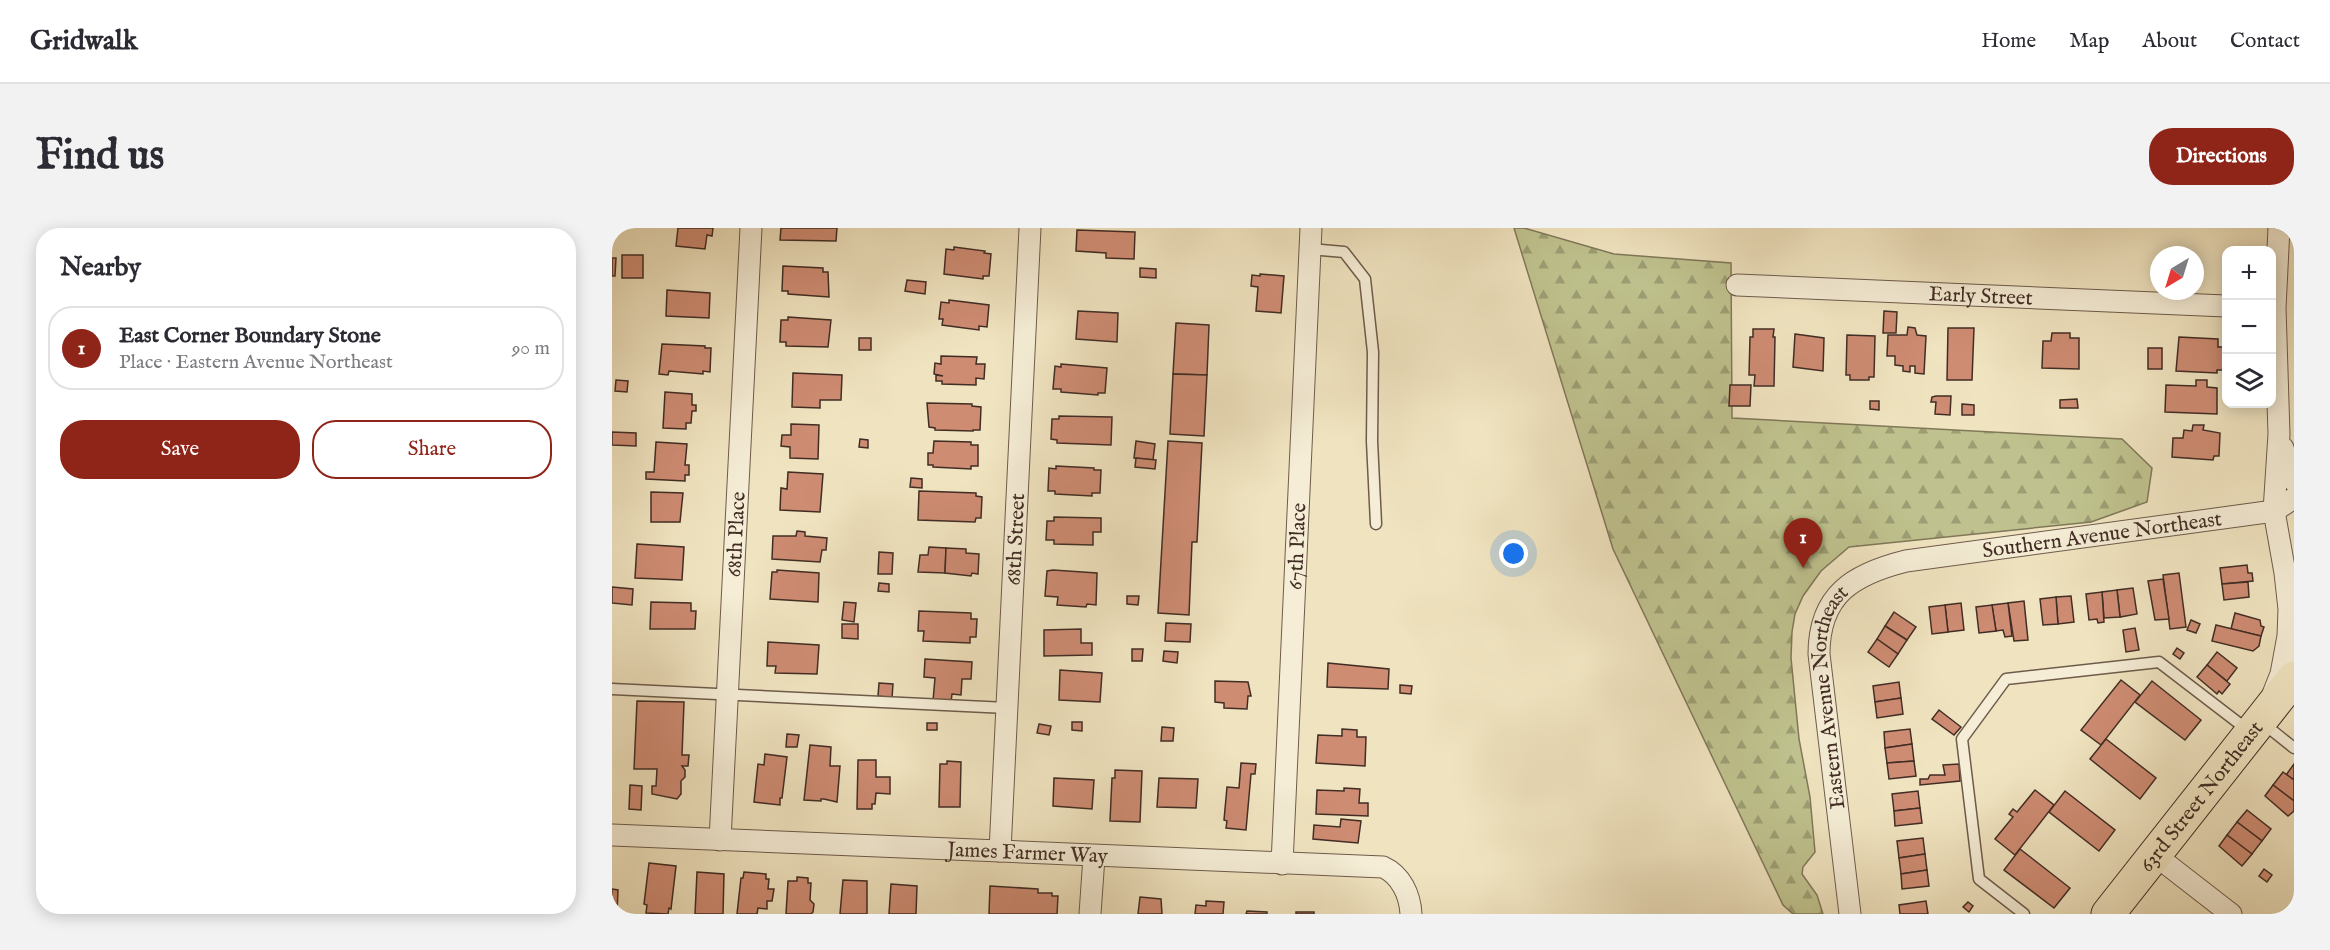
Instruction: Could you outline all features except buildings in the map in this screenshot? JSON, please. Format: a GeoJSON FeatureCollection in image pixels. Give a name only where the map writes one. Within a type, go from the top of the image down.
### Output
{"type":"FeatureCollection","features":[{"type":"Feature","properties":{"kind":"main road","name":"63rd Street Northeast"},"geometry":{"type":"LineString","coordinates":[[2108,914],[2294,678]]}},
{"type":"Feature","properties":{"kind":"street","name":"68th Place"},"geometry":{"type":"LineString","coordinates":[[720,840],[751,228]]}},
{"type":"Feature","properties":{"kind":"street","name":"68th Street"},"geometry":{"type":"LineString","coordinates":[[1000,851],[1030,228]]}},
{"type":"Feature","properties":{"kind":"street","name":"67th Place"},"geometry":{"type":"LineString","coordinates":[[1282,864],[1311,228]]}},
{"type":"Feature","properties":{"kind":"street"},"geometry":{"type":"LineString","coordinates":[[2274,300],[2279,228]]}},
{"type":"Feature","properties":{"kind":"street","name":"Early Street"},"geometry":{"type":"LineString","coordinates":[[1737,285],[2222,306]]}},
{"type":"Feature","properties":{"kind":"street"},"geometry":{"type":"LineString","coordinates":[[2255,727],[2281,674],[2288,636],[2286,582],[2274,511],[2279,435],[2275,354]]}},
{"type":"Feature","properties":{"kind":"street"},"geometry":{"type":"LineString","coordinates":[[2279,435],[2294,481]]}},
{"type":"Feature","properties":{"kind":"street","name":"Southern Avenue Northeast"},"geometry":{"type":"LineString","coordinates":[[1906,561],[2274,511],[2294,498]]}},
{"type":"Feature","properties":{"kind":"street"},"geometry":{"type":"LineString","coordinates":[[2274,511],[2294,531]]}},
{"type":"Feature","properties":{"kind":"street","name":"Eastern Avenue Northeast"},"geometry":{"type":"LineString","coordinates":[[1850,914],[1819,654],[1819,636],[1823,619],[1832,603],[1850,583],[1877,568],[1906,561]]}},
{"type":"Feature","properties":{"kind":"street","name":"James Farmer Way"},"geometry":{"type":"LineString","coordinates":[[612,835],[1094,857],[1383,867],[1392,871],[1403,885],[1411,914]]}},
{"type":"Feature","properties":{"kind":"street"},"geometry":{"type":"LineString","coordinates":[[2155,855],[2231,914]]}},
{"type":"Feature","properties":{"kind":"street"},"geometry":{"type":"LineString","coordinates":[[1090,914],[1094,857]]}},
{"type":"Feature","properties":{"kind":"lane"},"geometry":{"type":"LineString","coordinates":[[1311,249],[1344,252],[1365,279],[1373,352],[1372,441],[1376,524]]}},
{"type":"Feature","properties":{"kind":"lane"},"geometry":{"type":"LineString","coordinates":[[2024,914],[1979,879],[1962,739],[2006,680],[2159,662],[2255,727],[2294,748]]}},
{"type":"Feature","properties":{"kind":"lane"},"geometry":{"type":"LineString","coordinates":[[612,689],[1007,708]]}},
{"type":"Feature","properties":{"kind":"green space"},"geometry":{"type":"Polygon","coordinates":[[[1514,228],[1524,228],[1614,254],[1731,263],[1732,418],[2122,439],[2152,468],[2147,502],[2091,522],[1849,547],[1821,571],[1803,596],[1795,614],[1791,658],[1799,739],[1810,797],[1815,852],[1803,867],[1802,874],[1817,895],[1823,914],[1793,914],[1783,905],[1613,549],[1514,228]]]}},
{"type":"Feature","properties":{"kind":"place","name":"East Corner Boundary Stone"},"geometry":{"type":"Point","coordinates":[1803,568]}}]}
